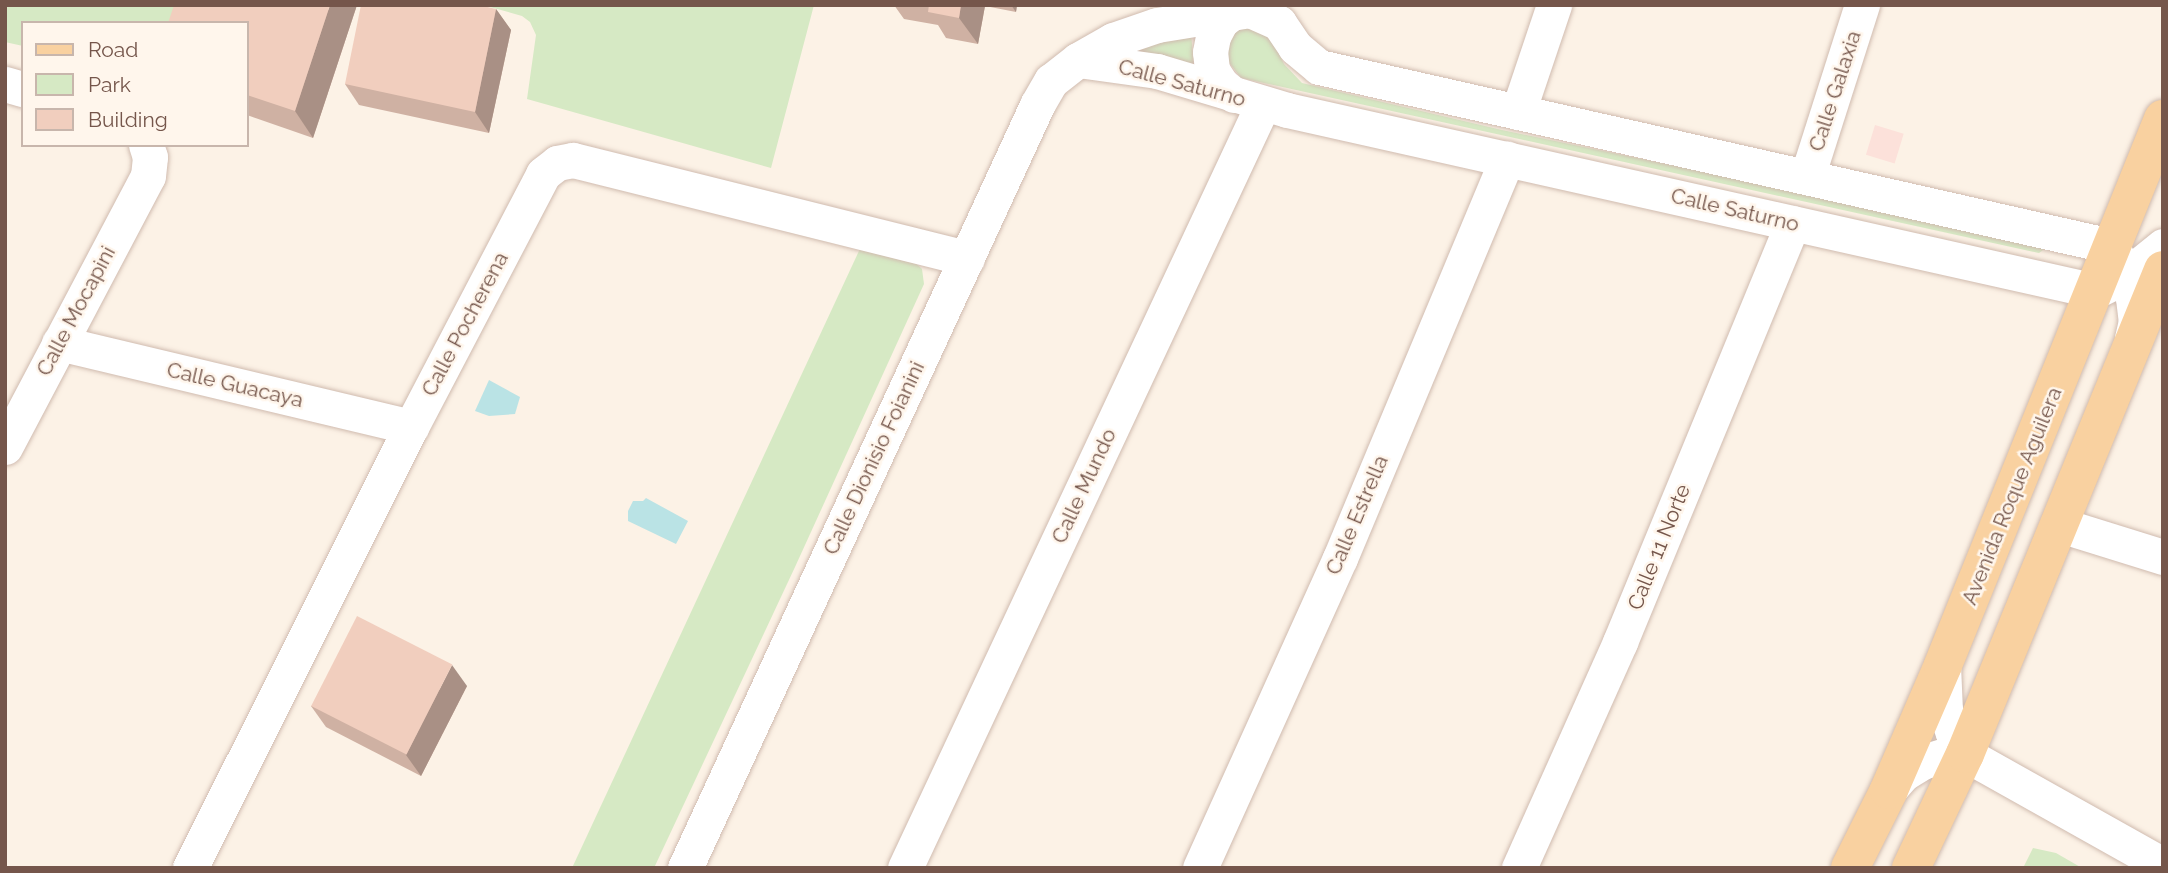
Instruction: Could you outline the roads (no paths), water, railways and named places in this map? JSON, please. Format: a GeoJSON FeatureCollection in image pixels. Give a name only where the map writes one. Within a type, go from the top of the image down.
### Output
{"type":"FeatureCollection","features":[{"type":"Feature","properties":{"kind":"main road","name":"Avenida Roque Aguilera"},"geometry":{"type":"LineString","coordinates":[[1850,868],[2124,271],[2163,119]]}},
{"type":"Feature","properties":{"kind":"main road","name":"Avenida Roque Aguilera"},"geometry":{"type":"LineString","coordinates":[[1911,868],[1965,754],[2131,348],[2124,271]]}},
{"type":"Feature","properties":{"kind":"street"},"geometry":{"type":"LineString","coordinates":[[1286,5],[1285,20],[1295,47]]}},
{"type":"Feature","properties":{"kind":"street"},"geometry":{"type":"LineString","coordinates":[[1518,112],[1554,5]]}},
{"type":"Feature","properties":{"kind":"street","name":"Calle Galaxia"},"geometry":{"type":"LineString","coordinates":[[1807,177],[1863,5]]}},
{"type":"Feature","properties":{"kind":"street"},"geometry":{"type":"LineString","coordinates":[[1238,7],[1221,21],[1213,36],[1210,52],[1212,69],[1221,84],[1249,100]]}},
{"type":"Feature","properties":{"kind":"street","name":"Calle Saturno"},"geometry":{"type":"LineString","coordinates":[[1078,60],[1113,40],[1157,26],[1238,7],[1265,15],[1279,23],[1295,47],[1319,67],[1807,177],[2124,271]]}},
{"type":"Feature","properties":{"kind":"street","name":"Calle Saturno"},"geometry":{"type":"LineString","coordinates":[[1078,60],[1157,71],[1249,100],[1793,223],[2124,271]]}},
{"type":"Feature","properties":{"kind":"street","name":"Calle Dionisio Foianini"},"geometry":{"type":"LineString","coordinates":[[684,868],[1051,81],[1078,60]]}},
{"type":"Feature","properties":{"kind":"street","name":"Calle Mundo"},"geometry":{"type":"LineString","coordinates":[[905,868],[1249,100]]}},
{"type":"Feature","properties":{"kind":"street","name":"Calle Estrella"},"geometry":{"type":"LineString","coordinates":[[1200,868],[1340,558],[1507,159]]}},
{"type":"Feature","properties":{"kind":"street","name":"Calle Pocherena"},"geometry":{"type":"LineString","coordinates":[[190,868],[411,427],[530,170],[573,160],[967,258]]}},
{"type":"Feature","properties":{"kind":"street","name":"Calle Mocapini"},"geometry":{"type":"LineString","coordinates":[[5,447],[147,161]]}},
{"type":"Feature","properties":{"kind":"street","name":"Calle 11 Norte"},"geometry":{"type":"LineString","coordinates":[[1519,868],[1620,642],[1793,223]]}},
{"type":"Feature","properties":{"kind":"street"},"geometry":{"type":"LineString","coordinates":[[2124,271],[2163,246]]}},
{"type":"Feature","properties":{"kind":"street","name":"Calle Guacaya"},"geometry":{"type":"LineString","coordinates":[[59,342],[411,427]]}},
{"type":"Feature","properties":{"kind":"street"},"geometry":{"type":"LineString","coordinates":[[2060,525],[2163,557]]}},
{"type":"Feature","properties":{"kind":"street"},"geometry":{"type":"LineString","coordinates":[[1943,665],[1945,710],[1952,733],[1965,754],[2163,865]]}},
{"type":"Feature","properties":{"kind":"street"},"geometry":{"type":"LineString","coordinates":[[1888,790],[1903,774],[1922,762],[1943,755],[1965,754]]}},
{"type":"Feature","properties":{"kind":"water"},"geometry":{"type":"Polygon","coordinates":[[[489,380],[520,397],[515,414],[489,416],[475,411],[489,380]]]}},
{"type":"Feature","properties":{"kind":"water"},"geometry":{"type":"Polygon","coordinates":[[[646,498],[688,521],[676,544],[628,521],[628,511],[633,501],[643,501],[646,498]]]}}]}
